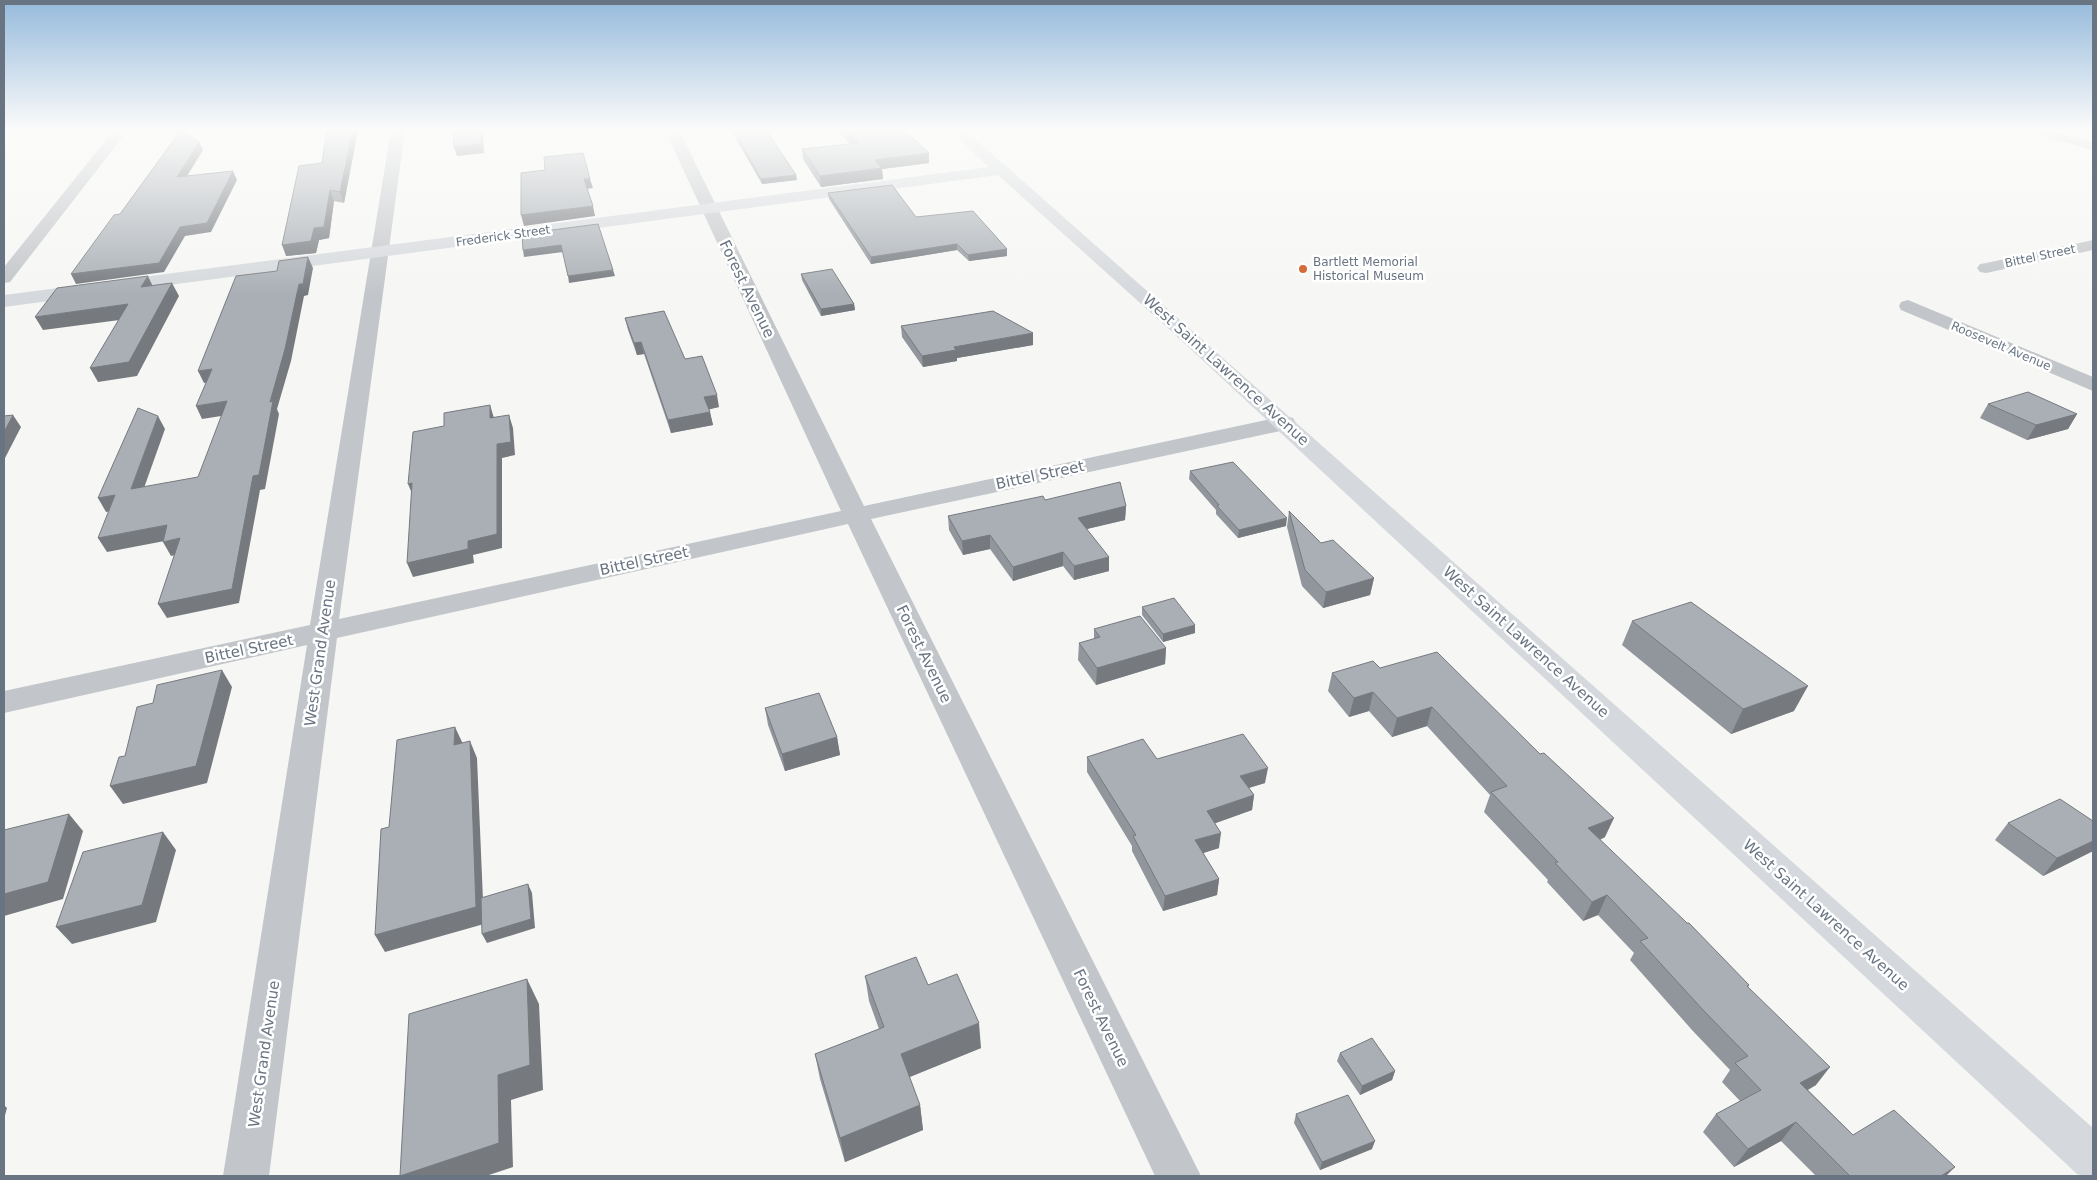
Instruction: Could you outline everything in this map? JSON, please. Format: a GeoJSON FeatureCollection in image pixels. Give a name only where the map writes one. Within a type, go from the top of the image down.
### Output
{"type":"FeatureCollection","features":[{"type":"Feature","properties":{"kind":"street"},"geometry":{"type":"LineString","coordinates":[[4,278],[77,185]]}},
{"type":"Feature","properties":{"kind":"street","name":"West Grand Avenue"},"geometry":{"type":"LineString","coordinates":[[246,1176],[323,633],[390,185]]}},
{"type":"Feature","properties":{"kind":"street","name":"Forest Avenue"},"geometry":{"type":"LineString","coordinates":[[697,185],[1178,1176]]}},
{"type":"Feature","properties":{"kind":"street","name":"Frederick Street"},"geometry":{"type":"LineString","coordinates":[[4,301],[885,185]]}},
{"type":"Feature","properties":{"kind":"street","name":"West Saint Lawrence Avenue"},"geometry":{"type":"LineString","coordinates":[[1019,185],[1285,423],[2093,1158]]}},
{"type":"Feature","properties":{"kind":"street","name":"Bittel Street"},"geometry":{"type":"LineString","coordinates":[[1986,268],[2093,245]]}},
{"type":"Feature","properties":{"kind":"street","name":"Roosevelt Avenue"},"geometry":{"type":"LineString","coordinates":[[1908,306],[2093,385]]}},
{"type":"Feature","properties":{"kind":"street","name":"Bittel Street"},"geometry":{"type":"LineString","coordinates":[[4,702],[856,514],[1285,423]]}},
{"type":"Feature","properties":{"kind":"building"},"geometry":{"type":"Polygon","coordinates":[[[141,185],[226,185],[207,223],[180,227],[159,263],[71,274],[114,215],[120,214],[141,185]]]}},
{"type":"Feature","properties":{"kind":"building"},"geometry":{"type":"Polygon","coordinates":[[[295,185],[341,185],[340,192],[330,190],[324,227],[314,228],[311,241],[282,245],[295,185]]]}},
{"type":"Feature","properties":{"kind":"building"},"geometry":{"type":"Polygon","coordinates":[[[521,185],[586,185],[593,206],[521,215],[521,185]]]}},
{"type":"Feature","properties":{"kind":"building"},"geometry":{"type":"Polygon","coordinates":[[[892,185],[916,217],[973,211],[1007,249],[968,255],[957,244],[871,257],[828,193],[892,185]]]}},
{"type":"Feature","properties":{"kind":"building"},"geometry":{"type":"Polygon","coordinates":[[[598,224],[613,270],[568,276],[561,245],[523,250],[522,234],[598,224]]]}},
{"type":"Feature","properties":{"kind":"building"},"geometry":{"type":"Polygon","coordinates":[[[308,257],[303,284],[299,284],[285,349],[270,402],[273,401],[259,475],[253,476],[232,589],[158,604],[180,538],[163,542],[167,525],[98,538],[115,495],[98,498],[138,408],[158,416],[131,489],[198,477],[227,401],[196,406],[212,369],[198,371],[236,276],[277,271],[279,261],[308,257]]]}},
{"type":"Feature","properties":{"kind":"building"},"geometry":{"type":"Polygon","coordinates":[[[832,269],[854,304],[821,309],[801,274],[832,269]]]}},
{"type":"Feature","properties":{"kind":"building"},"geometry":{"type":"Polygon","coordinates":[[[148,276],[141,287],[172,283],[129,362],[90,368],[128,304],[35,317],[57,288],[148,276]]]}},
{"type":"Feature","properties":{"kind":"building"},"geometry":{"type":"Polygon","coordinates":[[[664,311],[685,359],[702,356],[717,395],[704,397],[710,412],[668,420],[641,342],[634,343],[625,318],[664,311]]]}},
{"type":"Feature","properties":{"kind":"building"},"geometry":{"type":"Polygon","coordinates":[[[993,311],[1033,333],[954,347],[956,350],[922,356],[901,326],[993,311]]]}},
{"type":"Feature","properties":{"kind":"building"},"geometry":{"type":"Polygon","coordinates":[[[2028,392],[2077,414],[2036,425],[1988,404],[2028,392]]]}},
{"type":"Feature","properties":{"kind":"building"},"geometry":{"type":"Polygon","coordinates":[[[490,405],[490,418],[509,415],[511,442],[497,444],[497,534],[468,541],[468,549],[407,563],[412,483],[408,484],[413,432],[444,426],[444,413],[490,405]]]}},
{"type":"Feature","properties":{"kind":"building"},"geometry":{"type":"Polygon","coordinates":[[[13,415],[4,432],[4,416],[13,415]]]}},
{"type":"Feature","properties":{"kind":"building"},"geometry":{"type":"Polygon","coordinates":[[[1233,462],[1287,518],[1239,530],[1217,506],[1219,505],[1190,471],[1233,462]]]}},
{"type":"Feature","properties":{"kind":"building"},"geometry":{"type":"Polygon","coordinates":[[[1120,482],[1126,506],[1078,518],[1109,557],[1074,566],[1063,552],[1013,567],[990,535],[962,541],[948,516],[1043,496],[1045,500],[1120,482]]]}},
{"type":"Feature","properties":{"kind":"building"},"geometry":{"type":"Polygon","coordinates":[[[1289,511],[1321,543],[1333,540],[1374,578],[1326,592],[1305,570],[1289,511]]]}},
{"type":"Feature","properties":{"kind":"building"},"geometry":{"type":"Polygon","coordinates":[[[1174,598],[1195,625],[1163,634],[1142,607],[1174,598]]]}},
{"type":"Feature","properties":{"kind":"building"},"geometry":{"type":"Polygon","coordinates":[[[1691,602],[1808,686],[1743,709],[1632,621],[1691,602]]]}},
{"type":"Feature","properties":{"kind":"building"},"geometry":{"type":"Polygon","coordinates":[[[1140,616],[1166,648],[1097,668],[1079,643],[1100,637],[1094,629],[1140,616]]]}},
{"type":"Feature","properties":{"kind":"building"},"geometry":{"type":"Polygon","coordinates":[[[1437,652],[1540,754],[1544,753],[1614,818],[1588,828],[1689,923],[1749,985],[1747,986],[1830,1067],[1800,1083],[1853,1135],[1894,1110],[1955,1167],[1941,1176],[1850,1176],[1796,1122],[1748,1149],[1716,1114],[1761,1090],[1735,1063],[1748,1056],[1640,941],[1648,938],[1607,895],[1592,902],[1555,863],[1558,862],[1491,792],[1507,786],[1432,707],[1397,718],[1373,692],[1354,698],[1332,673],[1373,661],[1380,668],[1437,652]]]}},
{"type":"Feature","properties":{"kind":"building"},"geometry":{"type":"Polygon","coordinates":[[[222,670],[196,766],[110,786],[119,757],[125,756],[137,707],[153,703],[157,685],[222,670]]]}},
{"type":"Feature","properties":{"kind":"building"},"geometry":{"type":"Polygon","coordinates":[[[819,693],[837,737],[782,754],[765,708],[819,693]]]}},
{"type":"Feature","properties":{"kind":"building"},"geometry":{"type":"Polygon","coordinates":[[[455,727],[454,745],[470,741],[476,907],[375,935],[381,829],[389,827],[397,740],[455,727]]]}},
{"type":"Feature","properties":{"kind":"building"},"geometry":{"type":"Polygon","coordinates":[[[1243,734],[1268,768],[1240,776],[1254,795],[1207,811],[1221,833],[1195,840],[1219,879],[1165,896],[1133,836],[1136,835],[1087,757],[1143,739],[1157,759],[1243,734]]]}},
{"type":"Feature","properties":{"kind":"building"},"geometry":{"type":"Polygon","coordinates":[[[2060,799],[2093,821],[2093,841],[2057,858],[2008,823],[2060,799]]]}},
{"type":"Feature","properties":{"kind":"building"},"geometry":{"type":"Polygon","coordinates":[[[69,814],[48,882],[4,894],[4,830],[69,814]]]}},
{"type":"Feature","properties":{"kind":"building"},"geometry":{"type":"Polygon","coordinates":[[[163,832],[142,905],[56,927],[83,852],[163,832]]]}},
{"type":"Feature","properties":{"kind":"building"},"geometry":{"type":"Polygon","coordinates":[[[528,884],[531,919],[482,934],[481,898],[528,884]]]}},
{"type":"Feature","properties":{"kind":"building"},"geometry":{"type":"Polygon","coordinates":[[[916,957],[928,985],[957,974],[979,1023],[901,1054],[920,1105],[840,1138],[815,1054],[884,1027],[865,976],[916,957]]]}},
{"type":"Feature","properties":{"kind":"building"},"geometry":{"type":"Polygon","coordinates":[[[527,979],[530,1065],[498,1075],[499,1143],[400,1176],[409,1014],[527,979]]]}},
{"type":"Feature","properties":{"kind":"building"},"geometry":{"type":"Polygon","coordinates":[[[1372,1038],[1395,1071],[1362,1086],[1340,1053],[1372,1038]]]}},
{"type":"Feature","properties":{"kind":"building"},"geometry":{"type":"Polygon","coordinates":[[[1348,1095],[1375,1141],[1322,1162],[1296,1114],[1348,1095]]]}},
{"type":"Feature","properties":{"kind":"place","name":"Bartlett Memorial Historical Museum"},"geometry":{"type":"Point","coordinates":[1303,269]}}]}
